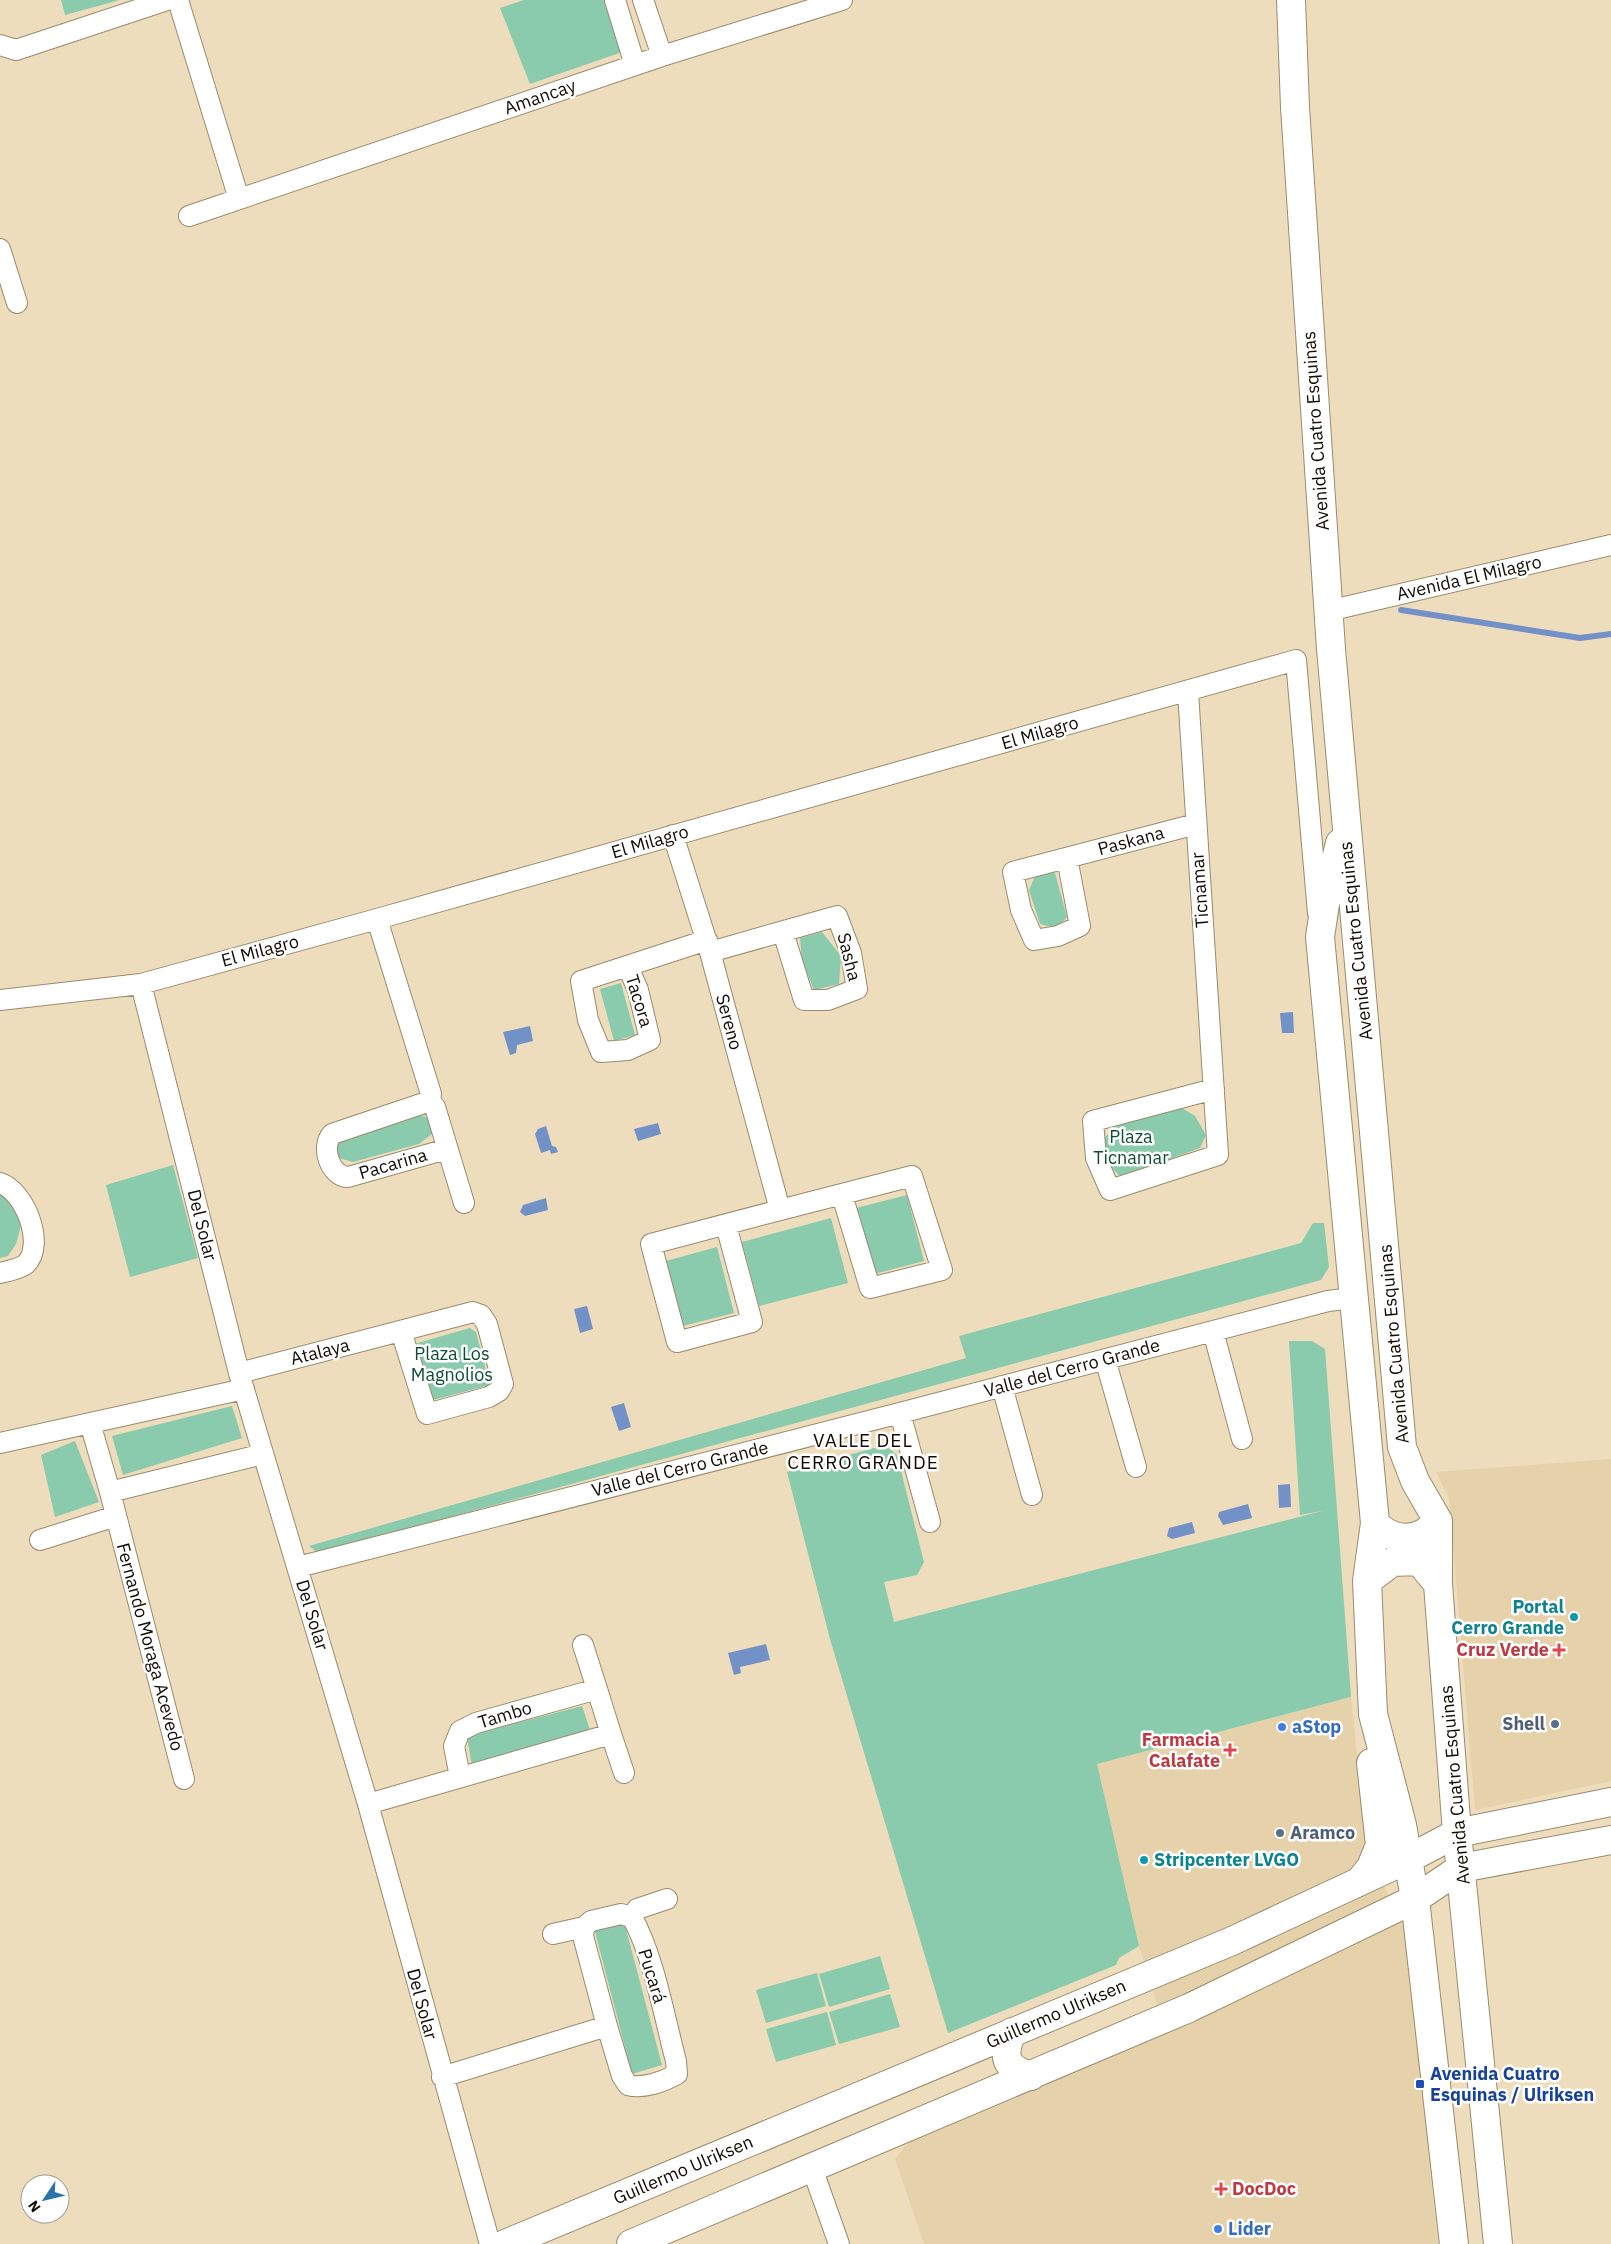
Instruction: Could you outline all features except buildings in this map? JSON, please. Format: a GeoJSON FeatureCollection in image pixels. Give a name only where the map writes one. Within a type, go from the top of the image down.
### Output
{"type":"FeatureCollection","features":[{"type":"Feature","properties":{"kind":"main road","name":"Avenida Cuatro Esquinas"},"geometry":{"type":"LineString","coordinates":[[1280,0],[1292,37]]}},
{"type":"Feature","properties":{"kind":"main road","name":"Avenida Cuatro Esquinas"},"geometry":{"type":"LineString","coordinates":[[1291,0],[1328,611],[1345,825],[1402,1447],[1415,1481],[1438,1522],[1438,1584],[1457,1833],[1498,2244]]}},
{"type":"Feature","properties":{"kind":"main road","name":"Avenida Cuatro Esquinas"},"geometry":{"type":"LineString","coordinates":[[1345,825],[1325,904],[1320,937],[1375,1524],[1367,1581],[1373,1714],[1402,1825],[1415,1899],[1454,2244]]}},
{"type":"Feature","properties":{"kind":"main road"},"geometry":{"type":"LineString","coordinates":[[1375,1524],[1388,1534],[1404,1539],[1424,1534],[1438,1522]]}},
{"type":"Feature","properties":{"kind":"main road"},"geometry":{"type":"LineString","coordinates":[[1367,1581],[1392,1562],[1419,1561],[1438,1584]]}},
{"type":"Feature","properties":{"kind":"main road"},"geometry":{"type":"LineString","coordinates":[[1359,1882],[1371,1867],[1380,1845],[1371,1761],[1370,1723],[1373,1714]]}},
{"type":"Feature","properties":{"kind":"main road","name":"Guillermo Ulriksen"},"geometry":{"type":"LineString","coordinates":[[505,2244],[1232,1941],[1408,1860],[1457,1833],[1611,1802]]}},
{"type":"Feature","properties":{"kind":"main road"},"geometry":{"type":"LineString","coordinates":[[631,2244],[674,2236],[812,2168],[1189,2008],[1415,1899],[1461,1868],[1611,1840]]}},
{"type":"Feature","properties":{"kind":"main road"},"geometry":{"type":"LineString","coordinates":[[1012,2032],[1005,2047],[1007,2061],[1017,2072],[1031,2076]]}},
{"type":"Feature","properties":{"kind":"street"},"geometry":{"type":"LineString","coordinates":[[0,45],[16,50],[167,0]]}},
{"type":"Feature","properties":{"kind":"street"},"geometry":{"type":"LineString","coordinates":[[178,0],[239,199]]}},
{"type":"Feature","properties":{"kind":"street"},"geometry":{"type":"LineString","coordinates":[[615,0],[635,65]]}},
{"type":"Feature","properties":{"kind":"street"},"geometry":{"type":"LineString","coordinates":[[643,0],[662,56]]}},
{"type":"Feature","properties":{"kind":"street","name":"Amancay"},"geometry":{"type":"LineString","coordinates":[[188,216],[662,56],[842,0]]}},
{"type":"Feature","properties":{"kind":"street"},"geometry":{"type":"LineString","coordinates":[[0,249],[17,303]]}},
{"type":"Feature","properties":{"kind":"street","name":"Avenida El Milagro"},"geometry":{"type":"LineString","coordinates":[[1328,611],[1611,545]]}},
{"type":"Feature","properties":{"kind":"street","name":"El Milagro"},"geometry":{"type":"LineString","coordinates":[[0,1000],[141,984],[1188,692],[1296,660]]}},
{"type":"Feature","properties":{"kind":"street","name":"Avenida Cuatro Esquinas"},"geometry":{"type":"LineString","coordinates":[[1296,660],[1320,937]]}},
{"type":"Feature","properties":{"kind":"street","name":"Ticnamar"},"geometry":{"type":"LineString","coordinates":[[1188,692],[1196,824],[1214,1089],[1218,1155],[1110,1190],[1096,1158],[1093,1121],[1214,1089]]}},
{"type":"Feature","properties":{"kind":"street","name":"Paskana"},"geometry":{"type":"LineString","coordinates":[[1066,858],[1196,824]]}},
{"type":"Feature","properties":{"kind":"street","name":"Sereno"},"geometry":{"type":"LineString","coordinates":[[673,835],[709,946],[780,1210]]}},
{"type":"Feature","properties":{"kind":"street","name":"Sasha"},"geometry":{"type":"LineString","coordinates":[[709,946],[783,932],[838,916],[851,952],[857,989],[828,1000],[804,1000],[783,932]]}},
{"type":"Feature","properties":{"kind":"street","name":"Pacarina"},"geometry":{"type":"LineString","coordinates":[[377,919],[431,1094],[430,1101],[434,1107],[464,1203]]}},
{"type":"Feature","properties":{"kind":"street","name":"Tacora"},"geometry":{"type":"LineString","coordinates":[[628,967],[638,990],[650,1040],[628,1050],[601,1052],[588,1020],[581,981],[628,967],[709,946]]}},
{"type":"Feature","properties":{"kind":"street","name":"Del Solar"},"geometry":{"type":"LineString","coordinates":[[141,984],[242,1381],[368,1804],[490,2244]]}},
{"type":"Feature","properties":{"kind":"street","name":"Pacarina"},"geometry":{"type":"LineString","coordinates":[[430,1101],[332,1134],[327,1140],[325,1150],[336,1173],[342,1177],[348,1177],[447,1148]]}},
{"type":"Feature","properties":{"kind":"street"},"geometry":{"type":"LineString","coordinates":[[726,1225],[752,1322],[677,1342],[652,1244],[912,1176],[942,1270],[870,1288],[842,1195]]}},
{"type":"Feature","properties":{"kind":"street"},"geometry":{"type":"LineString","coordinates":[[0,1183],[19,1198],[33,1226],[33,1254],[25,1265],[0,1273]]}},
{"type":"Feature","properties":{"kind":"street","name":"Valle del Cerro Grande"},"geometry":{"type":"LineString","coordinates":[[298,1567],[1328,1301],[1354,1298]]}},
{"type":"Feature","properties":{"kind":"street","name":"Atalaya"},"geometry":{"type":"LineString","coordinates":[[242,1381],[401,1331],[473,1312],[481,1315],[486,1324],[503,1384],[499,1391],[489,1397],[427,1414],[401,1331]]}},
{"type":"Feature","properties":{"kind":"street"},"geometry":{"type":"LineString","coordinates":[[1213,1331],[1242,1439]]}},
{"type":"Feature","properties":{"kind":"street"},"geometry":{"type":"LineString","coordinates":[[1105,1359],[1136,1467]]}},
{"type":"Feature","properties":{"kind":"street"},"geometry":{"type":"LineString","coordinates":[[0,1443],[90,1423],[242,1381]]}},
{"type":"Feature","properties":{"kind":"street"},"geometry":{"type":"LineString","coordinates":[[1002,1386],[1032,1495]]}},
{"type":"Feature","properties":{"kind":"street"},"geometry":{"type":"LineString","coordinates":[[900,1413],[930,1522]]}},
{"type":"Feature","properties":{"kind":"street","name":"Fernando Moraga Acevedo"},"geometry":{"type":"LineString","coordinates":[[90,1423],[110,1492],[184,1779]]}},
{"type":"Feature","properties":{"kind":"street"},"geometry":{"type":"LineString","coordinates":[[110,1492],[263,1454]]}},
{"type":"Feature","properties":{"kind":"street"},"geometry":{"type":"LineString","coordinates":[[40,1540],[116,1516]]}},
{"type":"Feature","properties":{"kind":"street"},"geometry":{"type":"LineString","coordinates":[[583,1645],[624,1773]]}},
{"type":"Feature","properties":{"kind":"street","name":"Tambo"},"geometry":{"type":"LineString","coordinates":[[460,1777],[454,1746],[460,1731],[476,1723],[597,1689]]}},
{"type":"Feature","properties":{"kind":"street"},"geometry":{"type":"LineString","coordinates":[[368,1804],[611,1734]]}},
{"type":"Feature","properties":{"kind":"street"},"geometry":{"type":"LineString","coordinates":[[553,1934],[584,1927],[590,1921],[621,1914],[632,1917],[637,1909],[667,1899]]}},
{"type":"Feature","properties":{"kind":"street","name":"Pucará"},"geometry":{"type":"LineString","coordinates":[[584,1927],[584,1936],[606,2026],[622,2076],[628,2085],[637,2088],[668,2079],[676,2074],[676,2060],[655,1980],[632,1917]]}},
{"type":"Feature","properties":{"kind":"street"},"geometry":{"type":"LineString","coordinates":[[442,2076],[606,2026]]}},
{"type":"Feature","properties":{"kind":"street"},"geometry":{"type":"LineString","coordinates":[[812,2168],[839,2244]]}},
{"type":"Feature","properties":{"kind":"shaded area"},"geometry":{"type":"Polygon","coordinates":[[[1611,1459],[1611,1781],[1475,1810],[1449,1498],[1436,1472],[1611,1459]]]}},
{"type":"Feature","properties":{"kind":"shaded area"},"geometry":{"type":"Polygon","coordinates":[[[1351,1697],[1367,1849],[1406,1932],[1438,2244],[924,2244],[895,2159],[910,2140],[1166,2033],[1139,1946],[1096,1764],[1351,1697]]]}},
{"type":"Feature","properties":{"kind":"green space"},"geometry":{"type":"Polygon","coordinates":[[[61,0],[120,0],[65,15],[61,0]]]}},
{"type":"Feature","properties":{"kind":"green space"},"geometry":{"type":"Polygon","coordinates":[[[524,0],[607,0],[622,52],[530,84],[500,8],[524,0]]]}},
{"type":"Feature","properties":{"kind":"green space"},"geometry":{"type":"Polygon","coordinates":[[[1045,870],[1055,873],[1067,917],[1055,926],[1040,924],[1029,890],[1035,876],[1045,870]]]}},
{"type":"Feature","properties":{"kind":"green space"},"geometry":{"type":"Polygon","coordinates":[[[822,932],[841,956],[839,984],[814,990],[802,961],[800,938],[822,932]]]}},
{"type":"Feature","properties":{"kind":"green space"},"geometry":{"type":"Polygon","coordinates":[[[621,983],[635,1035],[614,1041],[600,989],[621,983]]]}},
{"type":"Feature","properties":{"kind":"green space","name":"Plaza Ticnamar"},"geometry":{"type":"Polygon","coordinates":[[[1180,1107],[1195,1116],[1206,1135],[1200,1148],[1121,1177],[1111,1167],[1103,1140],[1114,1127],[1180,1107]]]}},
{"type":"Feature","properties":{"kind":"green space"},"geometry":{"type":"Polygon","coordinates":[[[410,1113],[427,1117],[433,1133],[419,1144],[353,1162],[338,1158],[334,1147],[343,1135],[410,1113]]]}},
{"type":"Feature","properties":{"kind":"green space"},"geometry":{"type":"Polygon","coordinates":[[[173,1165],[198,1258],[130,1277],[106,1185],[173,1165]]]}},
{"type":"Feature","properties":{"kind":"green space"},"geometry":{"type":"Polygon","coordinates":[[[0,1193],[2,1193],[22,1222],[16,1244],[8,1256],[0,1258],[0,1193]]]}},
{"type":"Feature","properties":{"kind":"green space"},"geometry":{"type":"Polygon","coordinates":[[[907,1195],[924,1261],[874,1274],[856,1208],[907,1195]]]}},
{"type":"Feature","properties":{"kind":"green space"},"geometry":{"type":"Polygon","coordinates":[[[831,1218],[848,1283],[759,1306],[742,1242],[831,1218]]]}},
{"type":"Feature","properties":{"kind":"green space"},"geometry":{"type":"Polygon","coordinates":[[[1313,1223],[1324,1223],[1329,1267],[1321,1280],[318,1553],[309,1546],[966,1358],[959,1336],[1301,1243],[1313,1223]]]}},
{"type":"Feature","properties":{"kind":"green space"},"geometry":{"type":"Polygon","coordinates":[[[717,1247],[734,1313],[683,1326],[666,1261],[717,1247]]]}},
{"type":"Feature","properties":{"kind":"green space","name":"Plaza Los Magnolios"},"geometry":{"type":"Polygon","coordinates":[[[470,1328],[476,1332],[490,1385],[433,1400],[414,1344],[470,1328]]]}},
{"type":"Feature","properties":{"kind":"green space"},"geometry":{"type":"Polygon","coordinates":[[[1289,1341],[1312,1341],[1325,1349],[1351,1697],[1097,1764],[1139,1946],[1119,1958],[1116,1965],[948,2033],[830,1639],[787,1472],[885,1445],[897,1455],[924,1562],[917,1575],[884,1582],[894,1622],[1322,1511],[1300,1515],[1289,1341]]]}},
{"type":"Feature","properties":{"kind":"green space"},"geometry":{"type":"Polygon","coordinates":[[[232,1406],[242,1438],[123,1475],[112,1436],[232,1406]]]}},
{"type":"Feature","properties":{"kind":"green space"},"geometry":{"type":"Polygon","coordinates":[[[75,1441],[99,1502],[55,1517],[41,1455],[75,1441]]]}},
{"type":"Feature","properties":{"kind":"green space"},"geometry":{"type":"Polygon","coordinates":[[[582,1706],[591,1733],[472,1767],[467,1736],[582,1706]]]}},
{"type":"Feature","properties":{"kind":"green space"},"geometry":{"type":"Polygon","coordinates":[[[623,1918],[662,2065],[632,2074],[593,1924],[623,1918]]]}},
{"type":"Feature","properties":{"kind":"green space"},"geometry":{"type":"Polygon","coordinates":[[[880,1956],[890,1989],[829,2007],[819,1974],[880,1956]]]}},
{"type":"Feature","properties":{"kind":"green space"},"geometry":{"type":"Polygon","coordinates":[[[817,1973],[826,2006],[766,2023],[756,1990],[817,1973]]]}},
{"type":"Feature","properties":{"kind":"green space"},"geometry":{"type":"Polygon","coordinates":[[[890,1994],[900,2027],[839,2044],[829,2012],[890,1994]]]}},
{"type":"Feature","properties":{"kind":"green space"},"geometry":{"type":"Polygon","coordinates":[[[827,2012],[836,2045],[776,2062],[766,2029],[827,2012]]]}},
{"type":"Feature","properties":{"kind":"water"},"geometry":{"type":"Polygon","coordinates":[[[1293,1012],[1294,1033],[1282,1033],[1280,1013],[1293,1012]]]}},
{"type":"Feature","properties":{"kind":"water"},"geometry":{"type":"Polygon","coordinates":[[[530,1026],[533,1041],[517,1045],[516,1053],[510,1055],[503,1032],[530,1026]]]}},
{"type":"Feature","properties":{"kind":"water"},"geometry":{"type":"Polygon","coordinates":[[[658,1123],[661,1134],[638,1141],[634,1129],[658,1123]]]}},
{"type":"Feature","properties":{"kind":"water"},"geometry":{"type":"Polygon","coordinates":[[[546,1126],[552,1146],[556,1147],[558,1152],[551,1154],[550,1150],[541,1153],[535,1134],[538,1129],[546,1126]]]}},
{"type":"Feature","properties":{"kind":"water"},"geometry":{"type":"Polygon","coordinates":[[[546,1198],[548,1210],[525,1216],[520,1212],[523,1205],[546,1198]]]}},
{"type":"Feature","properties":{"kind":"water"},"geometry":{"type":"Polygon","coordinates":[[[587,1306],[593,1329],[580,1333],[574,1309],[587,1306]]]}},
{"type":"Feature","properties":{"kind":"water"},"geometry":{"type":"Polygon","coordinates":[[[624,1403],[631,1427],[619,1431],[611,1407],[624,1403]]]}},
{"type":"Feature","properties":{"kind":"water"},"geometry":{"type":"Polygon","coordinates":[[[1290,1484],[1291,1507],[1279,1508],[1278,1485],[1290,1484]]]}},
{"type":"Feature","properties":{"kind":"water"},"geometry":{"type":"Polygon","coordinates":[[[1248,1504],[1252,1518],[1223,1525],[1218,1516],[1219,1512],[1248,1504]]]}},
{"type":"Feature","properties":{"kind":"water"},"geometry":{"type":"Polygon","coordinates":[[[1192,1522],[1195,1533],[1172,1539],[1167,1536],[1169,1528],[1192,1522]]]}},
{"type":"Feature","properties":{"kind":"water"},"geometry":{"type":"Polygon","coordinates":[[[766,1644],[770,1660],[740,1667],[741,1673],[734,1675],[728,1653],[766,1644]]]}},
{"type":"Feature","properties":{"kind":"waterway"},"geometry":{"type":"LineString","coordinates":[[1401,610],[1580,638],[1611,634]]}},
{"type":"Feature","properties":{"kind":"place","name":"Portal Cerro Grande"},"geometry":{"type":"Point","coordinates":[1574,1617]}},
{"type":"Feature","properties":{"kind":"place","name":"Cruz Verde"},"geometry":{"type":"Point","coordinates":[1559,1650]}},
{"type":"Feature","properties":{"kind":"place","name":"Shell"},"geometry":{"type":"Point","coordinates":[1555,1724]}},
{"type":"Feature","properties":{"kind":"place","name":"aStop"},"geometry":{"type":"Point","coordinates":[1282,1727]}},
{"type":"Feature","properties":{"kind":"place","name":"Farmacia Calafate"},"geometry":{"type":"Point","coordinates":[1230,1750]}},
{"type":"Feature","properties":{"kind":"place","name":"Aramco"},"geometry":{"type":"Point","coordinates":[1280,1833]}},
{"type":"Feature","properties":{"kind":"place","name":"Stripcenter LVGO"},"geometry":{"type":"Point","coordinates":[1144,1860]}},
{"type":"Feature","properties":{"kind":"place","name":"Avenida Cuatro Esquinas / Ulriksen"},"geometry":{"type":"Point","coordinates":[1420,2084]}},
{"type":"Feature","properties":{"kind":"place","name":"DocDoc"},"geometry":{"type":"Point","coordinates":[1221,2189]}},
{"type":"Feature","properties":{"kind":"place","name":"Lider"},"geometry":{"type":"Point","coordinates":[1218,2229]}},
{"type":"Feature","properties":{"kind":"district","name":"VALLE DEL CERRO GRANDE"},"geometry":{"type":"Point","coordinates":[863,1451]}}]}
